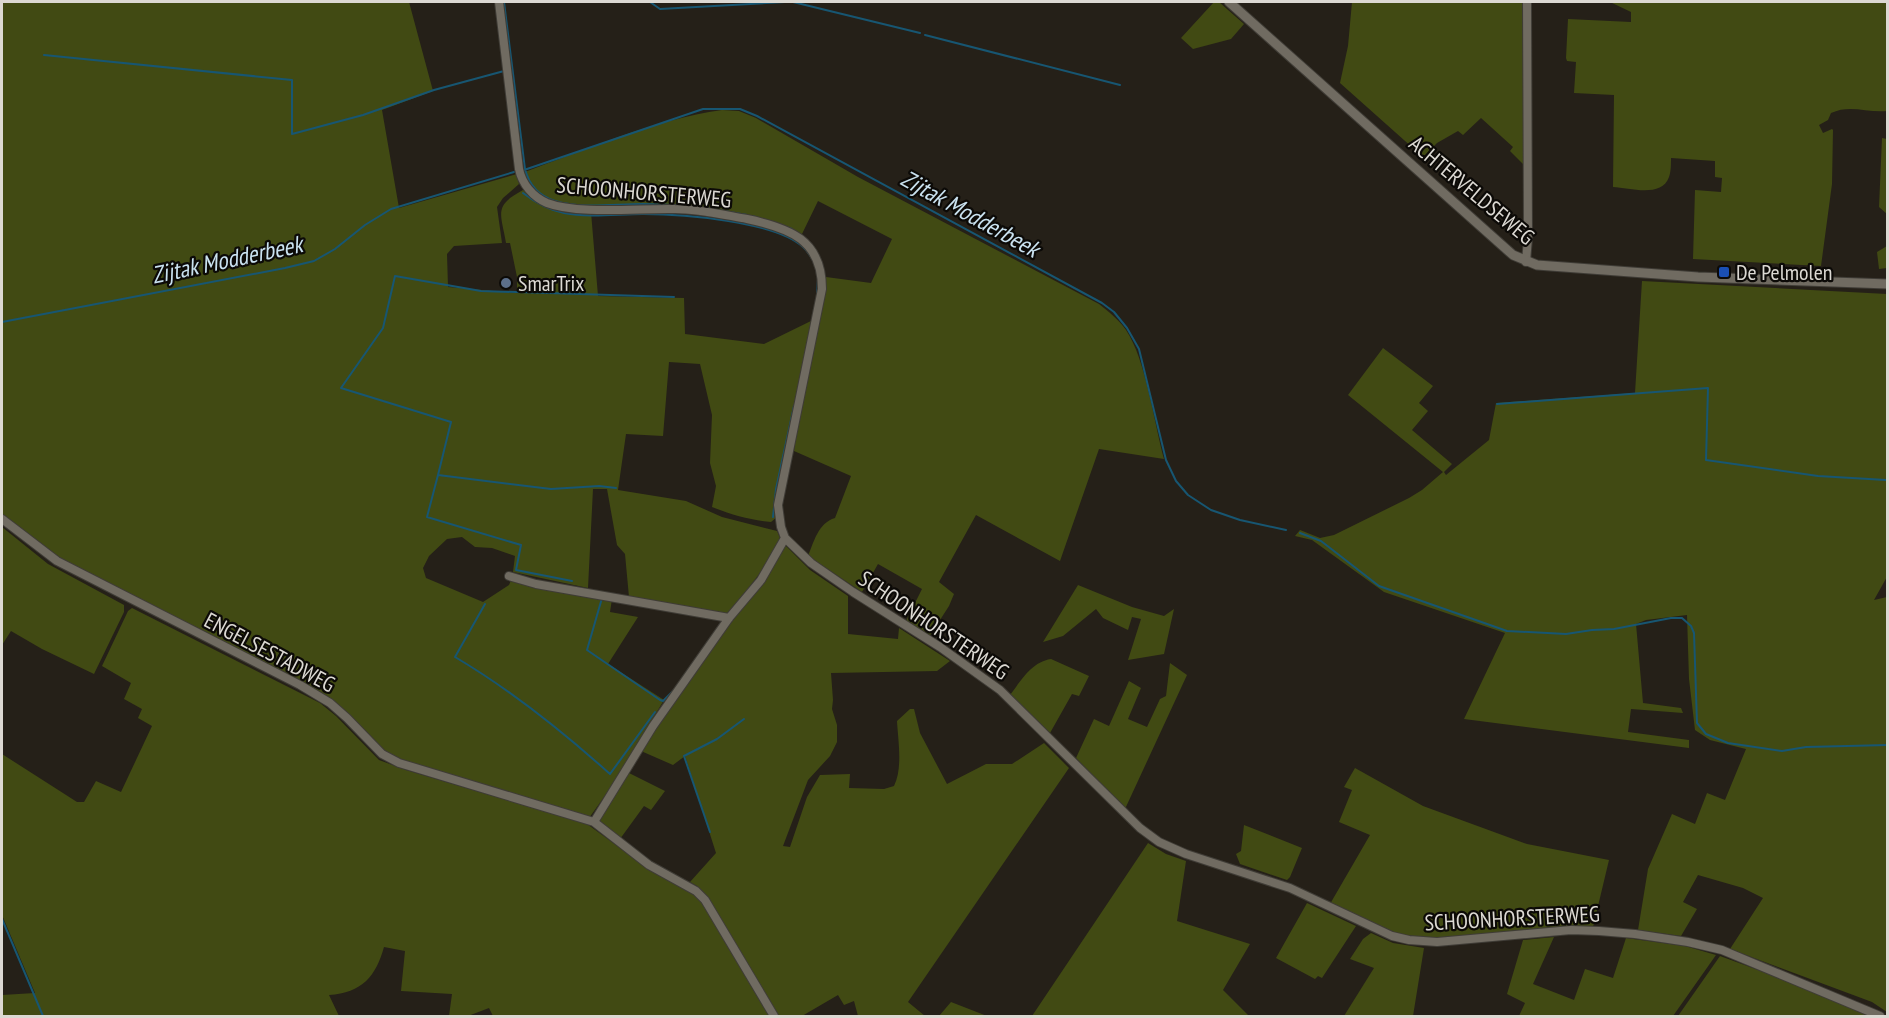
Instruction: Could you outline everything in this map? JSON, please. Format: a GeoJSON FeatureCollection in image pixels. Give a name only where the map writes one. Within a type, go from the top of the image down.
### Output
{"type":"FeatureCollection","features":[{"type":"Feature","properties":{"kind":"street","name":"SCHOONHORSTERWEG"},"geometry":{"type":"LineString","coordinates":[[499,2],[519,169],[525,185],[534,195],[546,202],[571,208],[678,209],[718,213],[781,229],[802,239],[813,250],[820,266],[822,289],[778,505],[785,538],[812,563],[853,592],[940,646],[1000,690],[1140,828],[1159,842],[1186,854],[1290,888],[1392,936],[1437,942],[1482,940],[1571,930],[1635,934],[1678,940],[1722,950],[1880,1017]]}},
{"type":"Feature","properties":{"kind":"street","name":"ACHTERVELDSEWEG"},"geometry":{"type":"LineString","coordinates":[[1229,2],[1513,255],[1526,262],[1537,265],[1698,278],[1887,284]]}},
{"type":"Feature","properties":{"kind":"street"},"geometry":{"type":"LineString","coordinates":[[1526,262],[1528,238],[1527,2]]}},
{"type":"Feature","properties":{"kind":"street","name":"ENGELSESTADWEG"},"geometry":{"type":"LineString","coordinates":[[2,519],[57,561],[300,685],[330,703],[382,754],[399,763],[594,822],[650,865],[696,891],[705,900],[774,1017]]}},
{"type":"Feature","properties":{"kind":"street"},"geometry":{"type":"LineString","coordinates":[[594,822],[653,726],[729,618],[768,570],[785,538]]}},
{"type":"Feature","properties":{"kind":"street"},"geometry":{"type":"LineString","coordinates":[[509,576],[536,584],[729,618]]}},
{"type":"Feature","properties":{"kind":"green space"},"geometry":{"type":"Polygon","coordinates":[[[2,2],[409,2],[433,91],[382,110],[399,208],[517,174],[519,184],[503,198],[497,207],[502,243],[454,246],[447,254],[448,287],[517,293],[517,277],[510,243],[506,243],[501,211],[507,201],[523,190],[532,195],[591,212],[598,296],[684,298],[685,334],[764,344],[815,319],[777,517],[771,522],[741,517],[712,507],[716,486],[710,463],[712,415],[700,364],[669,362],[663,436],[626,434],[618,490],[686,501],[722,517],[777,531],[780,538],[772,557],[729,614],[629,597],[625,554],[617,545],[607,489],[593,489],[588,588],[513,572],[515,556],[492,548],[475,547],[462,537],[447,539],[429,556],[423,568],[426,578],[483,602],[509,585],[512,578],[612,599],[610,612],[638,617],[608,664],[664,700],[612,786],[589,818],[388,759],[330,699],[315,689],[260,664],[63,565],[2,519],[2,2]]]}},
{"type":"Feature","properties":{"kind":"green space"},"geometry":{"type":"Polygon","coordinates":[[[1214,2],[1219,2],[1244,24],[1231,39],[1193,49],[1181,38],[1214,2]]]}},
{"type":"Feature","properties":{"kind":"green space"},"geometry":{"type":"Polygon","coordinates":[[[1352,2],[1525,2],[1525,162],[1523,164],[1510,151],[1513,147],[1481,118],[1463,135],[1458,131],[1437,143],[1423,157],[1340,83],[1348,46],[1352,2]]]}},
{"type":"Feature","properties":{"kind":"green space"},"geometry":{"type":"Polygon","coordinates":[[[1610,2],[1887,2],[1887,111],[1838,110],[1831,113],[1828,120],[1819,125],[1823,133],[1833,130],[1832,184],[1821,266],[1693,259],[1695,190],[1721,192],[1722,178],[1715,177],[1715,161],[1671,158],[1669,177],[1660,188],[1645,190],[1613,187],[1614,95],[1574,93],[1576,62],[1567,61],[1566,58],[1568,19],[1631,22],[1631,12],[1610,2]]]}},
{"type":"Feature","properties":{"kind":"green space"},"geometry":{"type":"Polygon","coordinates":[[[722,110],[739,111],[756,118],[858,177],[1099,304],[1126,330],[1139,358],[1164,459],[1099,449],[1060,561],[976,515],[939,582],[954,594],[929,637],[906,621],[922,589],[878,564],[862,592],[808,556],[824,524],[835,518],[851,476],[794,451],[826,277],[871,283],[892,239],[818,201],[800,235],[741,215],[565,205],[540,194],[522,173],[646,128],[722,110]]]}},
{"type":"Feature","properties":{"kind":"green space"},"geometry":{"type":"Polygon","coordinates":[[[1882,138],[1887,139],[1887,214],[1879,207],[1882,138]]]}},
{"type":"Feature","properties":{"kind":"green space"},"geometry":{"type":"Polygon","coordinates":[[[1887,246],[1887,268],[1879,269],[1877,252],[1887,246]]]}},
{"type":"Feature","properties":{"kind":"green space"},"geometry":{"type":"Polygon","coordinates":[[[1642,281],[1887,294],[1888,575],[1874,600],[1887,597],[1887,1012],[1872,1002],[1730,949],[1763,898],[1743,888],[1698,875],[1683,902],[1697,909],[1681,936],[1638,930],[1648,869],[1672,814],[1695,824],[1707,793],[1725,800],[1746,749],[1710,740],[1695,730],[1689,679],[1687,615],[1646,620],[1636,624],[1643,703],[1681,708],[1683,713],[1631,709],[1628,732],[1689,740],[1689,748],[1464,719],[1505,633],[1384,592],[1312,540],[1295,536],[1300,530],[1320,538],[1334,535],[1409,498],[1443,472],[1348,395],[1383,348],[1433,386],[1419,403],[1428,411],[1412,430],[1452,464],[1444,472],[1446,475],[1489,440],[1496,403],[1635,393],[1642,281]]]}},
{"type":"Feature","properties":{"kind":"green space"},"geometry":{"type":"Polygon","coordinates":[[[2,527],[48,564],[124,605],[124,612],[94,674],[11,631],[2,645],[2,527]]]}},
{"type":"Feature","properties":{"kind":"green space"},"geometry":{"type":"Polygon","coordinates":[[[785,545],[810,570],[848,596],[848,634],[898,639],[899,628],[950,661],[937,671],[831,673],[832,709],[837,725],[837,742],[830,756],[808,780],[783,846],[790,847],[807,797],[820,775],[850,774],[849,788],[884,789],[894,786],[899,763],[897,721],[910,709],[914,709],[920,733],[947,784],[986,764],[1012,764],[1044,743],[1069,768],[908,1002],[925,1016],[858,1016],[854,1001],[844,1005],[838,995],[802,1016],[776,1016],[705,898],[697,886],[690,882],[716,853],[685,756],[673,765],[641,751],[650,733],[727,626],[771,571],[785,545]]]}},
{"type":"Feature","properties":{"kind":"green space"},"geometry":{"type":"Polygon","coordinates":[[[1078,585],[1132,607],[1164,616],[1174,609],[1164,654],[1128,660],[1141,619],[1132,617],[1128,630],[1103,618],[1096,609],[1063,636],[1043,642],[1078,585]]]}},
{"type":"Feature","properties":{"kind":"green space"},"geometry":{"type":"Polygon","coordinates":[[[132,608],[320,703],[379,760],[587,824],[652,871],[686,887],[698,896],[769,1016],[493,1016],[489,1008],[468,1016],[449,1016],[452,994],[401,991],[405,951],[384,947],[377,966],[366,981],[350,991],[329,995],[339,1016],[2,1016],[2,995],[35,993],[2,915],[2,754],[77,802],[84,802],[96,781],[121,792],[152,726],[138,718],[142,709],[124,699],[131,683],[102,666],[128,611],[132,608]]]}},
{"type":"Feature","properties":{"kind":"green space"},"geometry":{"type":"Polygon","coordinates":[[[1051,659],[1089,676],[1079,696],[1072,694],[1050,733],[1010,695],[1032,668],[1051,659]]]}},
{"type":"Feature","properties":{"kind":"green space"},"geometry":{"type":"Polygon","coordinates":[[[1170,663],[1187,675],[1125,809],[1076,758],[1094,719],[1109,726],[1129,681],[1141,688],[1128,719],[1147,727],[1160,699],[1166,696],[1170,663]]]}},
{"type":"Feature","properties":{"kind":"green space"},"geometry":{"type":"Polygon","coordinates":[[[1355,768],[1423,806],[1527,844],[1609,860],[1593,927],[1457,939],[1401,936],[1330,904],[1370,835],[1339,822],[1352,790],[1344,787],[1355,768]]]}},
{"type":"Feature","properties":{"kind":"green space"},"geometry":{"type":"Polygon","coordinates":[[[629,773],[665,791],[651,810],[644,806],[620,839],[599,824],[599,818],[629,773]]]}},
{"type":"Feature","properties":{"kind":"green space"},"geometry":{"type":"Polygon","coordinates":[[[1244,825],[1302,848],[1287,880],[1240,864],[1236,854],[1241,851],[1244,825]]]}},
{"type":"Feature","properties":{"kind":"green space"},"geometry":{"type":"Polygon","coordinates":[[[1148,843],[1166,854],[1186,861],[1177,921],[1250,944],[1223,990],[1249,1016],[1032,1016],[1148,843]]]}},
{"type":"Feature","properties":{"kind":"green space"},"geometry":{"type":"Polygon","coordinates":[[[1307,903],[1356,926],[1322,978],[1318,976],[1315,979],[1276,958],[1307,903]]]}},
{"type":"Feature","properties":{"kind":"green space"},"geometry":{"type":"Polygon","coordinates":[[[1371,933],[1393,943],[1424,948],[1413,1016],[1344,1016],[1374,968],[1350,959],[1363,939],[1371,933]]]}},
{"type":"Feature","properties":{"kind":"green space"},"geometry":{"type":"Polygon","coordinates":[[[1554,937],[1533,984],[1574,1000],[1585,969],[1613,978],[1626,938],[1685,946],[1716,955],[1673,1016],[1519,1016],[1525,1003],[1507,994],[1523,940],[1554,937]]]}},
{"type":"Feature","properties":{"kind":"green space"},"geometry":{"type":"Polygon","coordinates":[[[1720,956],[1857,1006],[1877,1016],[1678,1016],[1720,956]]]}},
{"type":"Feature","properties":{"kind":"green space"},"geometry":{"type":"Polygon","coordinates":[[[951,1002],[987,1016],[939,1016],[951,1002]]]}},
{"type":"Feature","properties":{"kind":"waterway"},"geometry":{"type":"LineString","coordinates":[[504,2],[525,169],[532,185],[540,193],[549,199],[576,205],[668,205],[708,208],[747,215]]}},
{"type":"Feature","properties":{"kind":"waterway"},"geometry":{"type":"LineString","coordinates":[[650,2],[660,9],[785,2]]}},
{"type":"Feature","properties":{"kind":"waterway"},"geometry":{"type":"LineString","coordinates":[[793,2],[920,33]]}},
{"type":"Feature","properties":{"kind":"waterway"},"geometry":{"type":"LineString","coordinates":[[925,35],[1120,85]]}},
{"type":"Feature","properties":{"kind":"waterway"},"geometry":{"type":"LineString","coordinates":[[44,55],[292,80],[292,134],[363,115],[434,90],[504,71]]}},
{"type":"Feature","properties":{"kind":"waterway","name":"Zijtak Modderbeek"},"geometry":{"type":"LineString","coordinates":[[524,170],[703,109],[740,109],[757,116],[1102,303],[1114,312],[1127,328],[1139,349],[1166,460],[1176,481],[1188,495],[1211,510],[1240,520],[1286,530]]}},
{"type":"Feature","properties":{"kind":"waterway","name":"Zijtak Modderbeek"},"geometry":{"type":"LineString","coordinates":[[2,322],[314,261],[335,249],[365,225],[391,209],[514,172]]}},
{"type":"Feature","properties":{"kind":"waterway"},"geometry":{"type":"LineString","coordinates":[[523,193],[537,203],[558,212],[594,216],[643,214],[680,216],[750,225],[790,238],[805,249],[814,262]]}},
{"type":"Feature","properties":{"kind":"waterway"},"geometry":{"type":"LineString","coordinates":[[752,216],[792,229]]}},
{"type":"Feature","properties":{"kind":"waterway"},"geometry":{"type":"LineString","coordinates":[[616,488],[599,486],[551,489],[438,475],[451,422],[341,388],[383,328],[395,276],[481,291],[674,297]]}},
{"type":"Feature","properties":{"kind":"waterway"},"geometry":{"type":"LineString","coordinates":[[817,297],[818,279]]}},
{"type":"Feature","properties":{"kind":"waterway"},"geometry":{"type":"LineString","coordinates":[[1497,404],[1708,388],[1706,460],[1818,476],[1886,480]]}},
{"type":"Feature","properties":{"kind":"waterway"},"geometry":{"type":"LineString","coordinates":[[773,517],[776,489],[794,406]]}},
{"type":"Feature","properties":{"kind":"waterway"},"geometry":{"type":"LineString","coordinates":[[438,475],[427,517],[521,545],[516,570],[572,581]]}},
{"type":"Feature","properties":{"kind":"waterway","name":"Zijtak Modderbeek"},"geometry":{"type":"LineString","coordinates":[[1300,533],[1321,541],[1379,586],[1507,631],[1566,634],[1682,618],[1691,626],[1694,633],[1697,723],[1706,734],[1728,743],[1782,751],[1806,747],[1888,745]]}},
{"type":"Feature","properties":{"kind":"waterway"},"geometry":{"type":"LineString","coordinates":[[602,598],[587,650],[660,700],[663,701],[674,690]]}},
{"type":"Feature","properties":{"kind":"waterway"},"geometry":{"type":"LineString","coordinates":[[485,604],[455,657],[496,683],[535,712],[610,774],[655,712]]}},
{"type":"Feature","properties":{"kind":"waterway"},"geometry":{"type":"LineString","coordinates":[[710,832],[684,756],[717,739],[744,719]]}},
{"type":"Feature","properties":{"kind":"waterway"},"geometry":{"type":"LineString","coordinates":[[2,919],[43,1016]]}},
{"type":"Feature","properties":{"kind":"place","name":"De Pelmolen"},"geometry":{"type":"Point","coordinates":[1724,272]}},
{"type":"Feature","properties":{"kind":"place","name":"SmarTrix"},"geometry":{"type":"Point","coordinates":[506,283]}}]}
